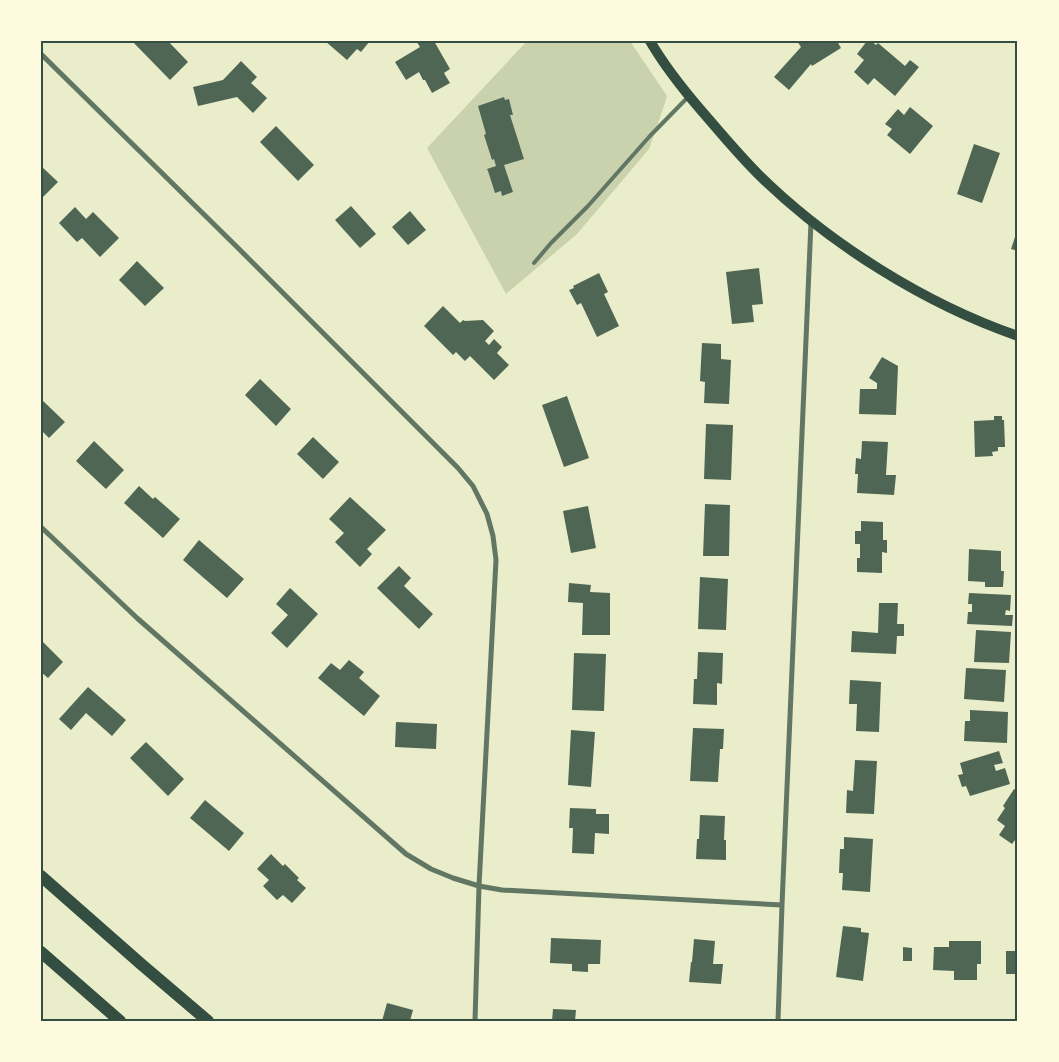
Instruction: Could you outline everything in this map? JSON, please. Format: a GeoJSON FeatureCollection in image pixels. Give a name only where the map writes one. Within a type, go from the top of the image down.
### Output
{"type":"FeatureCollection","features":[{"type":"Feature","properties":{"kind":"main road"},"geometry":{"type":"LineString","coordinates":[[650,41],[666,66],[714,127],[791,204],[867,261],[920,292],[977,320],[1018,336]]}},
{"type":"Feature","properties":{"kind":"main road"},"geometry":{"type":"LineString","coordinates":[[41,876],[208,1021]]}},
{"type":"Feature","properties":{"kind":"main road"},"geometry":{"type":"LineString","coordinates":[[41,952],[120,1021]]}},
{"type":"Feature","properties":{"kind":"street"},"geometry":{"type":"LineString","coordinates":[[41,54],[451,461],[473,486],[481,500],[493,536],[496,560],[479,886],[476,1021]]}},
{"type":"Feature","properties":{"kind":"street"},"geometry":{"type":"LineString","coordinates":[[778,1021],[811,220]]}},
{"type":"Feature","properties":{"kind":"street"},"geometry":{"type":"LineString","coordinates":[[41,527],[137,618],[406,854],[442,874],[479,886],[510,891],[782,905]]}},
{"type":"Feature","properties":{"kind":"lane"},"geometry":{"type":"LineString","coordinates":[[534,263],[689,96]]}},
{"type":"Feature","properties":{"kind":"green space"},"geometry":{"type":"Polygon","coordinates":[[[527,41],[630,41],[667,96],[649,149],[577,234],[506,294],[427,148],[527,41]]]}},
{"type":"Feature","properties":{"kind":"building"},"geometry":{"type":"Polygon","coordinates":[[[132,41],[168,41],[188,62],[170,80],[132,41]]]}},
{"type":"Feature","properties":{"kind":"building"},"geometry":{"type":"Polygon","coordinates":[[[325,41],[370,41],[361,52],[357,49],[347,60],[325,41]]]}},
{"type":"Feature","properties":{"kind":"building"},"geometry":{"type":"Polygon","coordinates":[[[416,41],[434,41],[450,69],[444,73],[450,83],[432,93],[419,72],[406,80],[395,62],[420,47],[416,41]]]}},
{"type":"Feature","properties":{"kind":"building"},"geometry":{"type":"Polygon","coordinates":[[[797,41],[837,41],[841,48],[812,66],[811,64],[789,90],[774,77],[801,47],[797,41]]]}},
{"type":"Feature","properties":{"kind":"building"},"geometry":{"type":"Polygon","coordinates":[[[867,41],[871,41],[876,45],[878,43],[905,66],[910,60],[919,67],[895,96],[874,78],[868,85],[854,72],[864,60],[857,54],[867,41]]]}},
{"type":"Feature","properties":{"kind":"building"},"geometry":{"type":"Polygon","coordinates":[[[241,61],[257,77],[251,83],[267,98],[253,113],[237,97],[198,106],[193,87],[223,80],[241,61]]]}},
{"type":"Feature","properties":{"kind":"building"},"geometry":{"type":"Polygon","coordinates":[[[504,97],[505,100],[509,99],[513,115],[510,115],[524,159],[504,165],[513,192],[502,196],[501,191],[495,193],[487,169],[496,166],[494,159],[492,160],[484,135],[486,134],[478,106],[504,97]]]}},
{"type":"Feature","properties":{"kind":"building"},"geometry":{"type":"Polygon","coordinates":[[[910,107],[933,126],[910,154],[887,135],[892,129],[885,124],[898,109],[904,115],[910,107]]]}},
{"type":"Feature","properties":{"kind":"building"},"geometry":{"type":"Polygon","coordinates":[[[276,126],[314,165],[298,181],[260,142],[276,126]]]}},
{"type":"Feature","properties":{"kind":"building"},"geometry":{"type":"Polygon","coordinates":[[[974,144],[1000,153],[982,203],[957,194],[974,144]]]}},
{"type":"Feature","properties":{"kind":"building"},"geometry":{"type":"Polygon","coordinates":[[[41,166],[58,182],[41,199],[41,166]]]}},
{"type":"Feature","properties":{"kind":"building"},"geometry":{"type":"Polygon","coordinates":[[[351,206],[376,234],[360,248],[335,220],[351,206]]]}},
{"type":"Feature","properties":{"kind":"building"},"geometry":{"type":"Polygon","coordinates":[[[75,207],[86,219],[93,212],[119,238],[100,257],[82,238],[77,242],[59,223],[75,207]]]}},
{"type":"Feature","properties":{"kind":"building"},"geometry":{"type":"Polygon","coordinates":[[[410,211],[426,230],[408,245],[392,227],[410,211]]]}},
{"type":"Feature","properties":{"kind":"building"},"geometry":{"type":"Polygon","coordinates":[[[1018,228],[1018,251],[1011,249],[1018,228]]]}},
{"type":"Feature","properties":{"kind":"building"},"geometry":{"type":"Polygon","coordinates":[[[137,261],[164,288],[145,306],[119,280],[137,261]]]}},
{"type":"Feature","properties":{"kind":"building"},"geometry":{"type":"Polygon","coordinates":[[[759,268],[763,304],[752,305],[754,322],[732,324],[726,272],[759,268]]]}},
{"type":"Feature","properties":{"kind":"building"},"geometry":{"type":"Polygon","coordinates":[[[599,273],[608,292],[604,294],[619,326],[597,337],[581,303],[577,305],[569,290],[574,288],[573,286],[599,273]]]}},
{"type":"Feature","properties":{"kind":"building"},"geometry":{"type":"Polygon","coordinates":[[[443,306],[460,323],[463,320],[483,320],[494,331],[485,341],[489,345],[494,339],[502,347],[497,353],[509,365],[494,380],[470,356],[465,361],[456,352],[453,355],[424,326],[443,306]]]}},
{"type":"Feature","properties":{"kind":"building"},"geometry":{"type":"Polygon","coordinates":[[[702,343],[721,344],[721,359],[731,360],[729,404],[704,403],[705,382],[700,381],[702,343]]]}},
{"type":"Feature","properties":{"kind":"building"},"geometry":{"type":"Polygon","coordinates":[[[882,357],[898,366],[896,415],[859,414],[860,389],[877,389],[877,383],[869,378],[882,357]]]}},
{"type":"Feature","properties":{"kind":"building"},"geometry":{"type":"Polygon","coordinates":[[[260,379],[291,409],[276,426],[245,395],[260,379]]]}},
{"type":"Feature","properties":{"kind":"building"},"geometry":{"type":"Polygon","coordinates":[[[567,396],[589,458],[564,467],[542,405],[567,396]]]}},
{"type":"Feature","properties":{"kind":"building"},"geometry":{"type":"Polygon","coordinates":[[[41,399],[65,422],[49,438],[41,430],[41,399]]]}},
{"type":"Feature","properties":{"kind":"building"},"geometry":{"type":"Polygon","coordinates":[[[994,416],[1002,416],[1002,420],[1004,420],[1005,447],[998,447],[998,451],[992,452],[993,456],[975,457],[974,421],[994,420],[994,416]]]}},
{"type":"Feature","properties":{"kind":"building"},"geometry":{"type":"Polygon","coordinates":[[[706,424],[733,425],[731,480],[704,479],[706,424]]]}},
{"type":"Feature","properties":{"kind":"building"},"geometry":{"type":"Polygon","coordinates":[[[313,437],[339,462],[323,479],[297,454],[313,437]]]}},
{"type":"Feature","properties":{"kind":"building"},"geometry":{"type":"Polygon","coordinates":[[[94,441],[124,470],[106,489],[76,461],[94,441]]]}},
{"type":"Feature","properties":{"kind":"building"},"geometry":{"type":"Polygon","coordinates":[[[862,441],[888,442],[886,475],[896,475],[894,495],[857,493],[858,474],[855,474],[856,458],[861,459],[862,441]]]}},
{"type":"Feature","properties":{"kind":"building"},"geometry":{"type":"Polygon","coordinates":[[[139,486],[180,519],[163,538],[124,503],[139,486]]]}},
{"type":"Feature","properties":{"kind":"building"},"geometry":{"type":"Polygon","coordinates":[[[350,497],[386,530],[367,549],[372,554],[360,567],[335,542],[344,533],[329,519],[350,497]]]}},
{"type":"Feature","properties":{"kind":"building"},"geometry":{"type":"Polygon","coordinates":[[[705,504],[730,505],[729,556],[703,556],[705,504]]]}},
{"type":"Feature","properties":{"kind":"building"},"geometry":{"type":"Polygon","coordinates":[[[588,506],[596,548],[571,553],[563,511],[588,506]]]}},
{"type":"Feature","properties":{"kind":"building"},"geometry":{"type":"Polygon","coordinates":[[[861,521],[883,522],[883,540],[887,540],[887,553],[882,552],[882,573],[857,572],[860,544],[855,544],[855,531],[861,531],[861,521]]]}},
{"type":"Feature","properties":{"kind":"building"},"geometry":{"type":"Polygon","coordinates":[[[199,540],[244,579],[227,598],[183,560],[199,540]]]}},
{"type":"Feature","properties":{"kind":"building"},"geometry":{"type":"Polygon","coordinates":[[[969,549],[1001,551],[1001,571],[1004,571],[1003,587],[985,587],[985,582],[968,581],[969,549]]]}},
{"type":"Feature","properties":{"kind":"building"},"geometry":{"type":"Polygon","coordinates":[[[399,566],[411,578],[404,586],[433,614],[419,629],[377,588],[399,566]]]}},
{"type":"Feature","properties":{"kind":"building"},"geometry":{"type":"Polygon","coordinates":[[[700,577],[728,579],[726,630],[698,629],[700,577]]]}},
{"type":"Feature","properties":{"kind":"building"},"geometry":{"type":"Polygon","coordinates":[[[569,583],[591,585],[590,592],[610,593],[610,635],[582,635],[583,603],[568,602],[569,583]]]}},
{"type":"Feature","properties":{"kind":"building"},"geometry":{"type":"Polygon","coordinates":[[[290,588],[318,614],[287,648],[271,633],[288,615],[276,604],[290,588]]]}},
{"type":"Feature","properties":{"kind":"building"},"geometry":{"type":"Polygon","coordinates":[[[969,593],[1011,595],[1010,611],[1006,610],[1005,615],[1013,615],[1012,626],[967,624],[968,612],[972,612],[972,604],[968,604],[969,593]]]}},
{"type":"Feature","properties":{"kind":"building"},"geometry":{"type":"Polygon","coordinates":[[[879,603],[898,603],[897,624],[904,624],[904,636],[897,636],[896,654],[851,652],[852,631],[878,633],[879,603]]]}},
{"type":"Feature","properties":{"kind":"building"},"geometry":{"type":"Polygon","coordinates":[[[976,630],[1011,632],[1009,663],[974,662],[976,630]]]}},
{"type":"Feature","properties":{"kind":"building"},"geometry":{"type":"Polygon","coordinates":[[[41,640],[63,662],[48,678],[41,672],[41,640]]]}},
{"type":"Feature","properties":{"kind":"building"},"geometry":{"type":"Polygon","coordinates":[[[698,652],[723,653],[722,684],[717,683],[717,705],[693,704],[694,679],[697,679],[698,652]]]}},
{"type":"Feature","properties":{"kind":"building"},"geometry":{"type":"Polygon","coordinates":[[[574,653],[606,654],[604,711],[572,710],[574,653]]]}},
{"type":"Feature","properties":{"kind":"building"},"geometry":{"type":"Polygon","coordinates":[[[349,660],[364,672],[359,678],[380,696],[364,716],[318,678],[331,663],[340,670],[349,660]]]}},
{"type":"Feature","properties":{"kind":"building"},"geometry":{"type":"Polygon","coordinates":[[[966,668],[1006,670],[1004,702],[964,699],[966,668]]]}},
{"type":"Feature","properties":{"kind":"building"},"geometry":{"type":"Polygon","coordinates":[[[850,680],[881,682],[879,732],[856,731],[857,704],[849,704],[850,680]]]}},
{"type":"Feature","properties":{"kind":"building"},"geometry":{"type":"Polygon","coordinates":[[[88,687],[126,720],[112,736],[86,713],[71,730],[59,719],[88,687]]]}},
{"type":"Feature","properties":{"kind":"building"},"geometry":{"type":"Polygon","coordinates":[[[970,710],[1008,712],[1007,743],[964,741],[965,721],[970,721],[970,710]]]}},
{"type":"Feature","properties":{"kind":"building"},"geometry":{"type":"Polygon","coordinates":[[[396,722],[437,724],[436,749],[395,747],[396,722]]]}},
{"type":"Feature","properties":{"kind":"building"},"geometry":{"type":"Polygon","coordinates":[[[693,728],[724,729],[723,749],[720,749],[718,782],[690,781],[693,728]]]}},
{"type":"Feature","properties":{"kind":"building"},"geometry":{"type":"Polygon","coordinates":[[[571,730],[595,732],[591,787],[568,785],[571,730]]]}},
{"type":"Feature","properties":{"kind":"building"},"geometry":{"type":"Polygon","coordinates":[[[146,742],[184,779],[168,796],[130,758],[146,742]]]}},
{"type":"Feature","properties":{"kind":"building"},"geometry":{"type":"Polygon","coordinates":[[[999,751],[1003,763],[994,765],[996,771],[1005,768],[1010,784],[970,796],[966,786],[962,787],[958,775],[963,774],[960,763],[999,751]]]}},
{"type":"Feature","properties":{"kind":"building"},"geometry":{"type":"Polygon","coordinates":[[[855,760],[877,761],[874,814],[846,813],[847,790],[853,791],[855,760]]]}},
{"type":"Feature","properties":{"kind":"building"},"geometry":{"type":"Polygon","coordinates":[[[1014,789],[1018,791],[1018,836],[1012,844],[999,835],[1005,826],[997,820],[1014,789]]]}},
{"type":"Feature","properties":{"kind":"building"},"geometry":{"type":"Polygon","coordinates":[[[205,800],[244,833],[229,851],[190,818],[205,800]]]}},
{"type":"Feature","properties":{"kind":"building"},"geometry":{"type":"Polygon","coordinates":[[[570,808],[596,809],[596,814],[609,814],[609,834],[595,833],[594,854],[572,853],[573,828],[569,828],[570,808]]]}},
{"type":"Feature","properties":{"kind":"building"},"geometry":{"type":"Polygon","coordinates":[[[700,815],[725,816],[724,840],[726,840],[726,860],[696,859],[700,815]]]}},
{"type":"Feature","properties":{"kind":"building"},"geometry":{"type":"Polygon","coordinates":[[[844,837],[873,839],[870,892],[842,890],[843,873],[839,873],[840,849],[844,849],[844,837]]]}},
{"type":"Feature","properties":{"kind":"building"},"geometry":{"type":"Polygon","coordinates":[[[271,854],[283,866],[285,864],[299,878],[297,880],[306,888],[292,903],[283,895],[277,900],[263,886],[269,880],[257,869],[271,854]]]}},
{"type":"Feature","properties":{"kind":"building"},"geometry":{"type":"Polygon","coordinates":[[[843,926],[861,928],[861,932],[869,933],[863,981],[836,977],[843,926]]]}},
{"type":"Feature","properties":{"kind":"building"},"geometry":{"type":"Polygon","coordinates":[[[551,938],[601,940],[600,964],[588,964],[588,972],[572,971],[572,964],[550,963],[551,938]]]}},
{"type":"Feature","properties":{"kind":"building"},"geometry":{"type":"Polygon","coordinates":[[[694,939],[715,941],[713,964],[723,964],[721,984],[689,982],[694,939]]]}},
{"type":"Feature","properties":{"kind":"building"},"geometry":{"type":"Polygon","coordinates":[[[949,941],[981,941],[981,964],[977,964],[977,980],[954,980],[954,971],[933,970],[934,947],[949,947],[949,941]]]}},
{"type":"Feature","properties":{"kind":"building"},"geometry":{"type":"Polygon","coordinates":[[[903,947],[912,948],[912,961],[903,961],[903,947]]]}},
{"type":"Feature","properties":{"kind":"building"},"geometry":{"type":"Polygon","coordinates":[[[1006,951],[1018,951],[1018,974],[1006,974],[1006,951]]]}},
{"type":"Feature","properties":{"kind":"building"},"geometry":{"type":"Polygon","coordinates":[[[387,1003],[413,1010],[410,1021],[382,1021],[387,1003]]]}},
{"type":"Feature","properties":{"kind":"building"},"geometry":{"type":"Polygon","coordinates":[[[553,1009],[576,1010],[575,1021],[552,1021],[553,1009]]]}}]}
